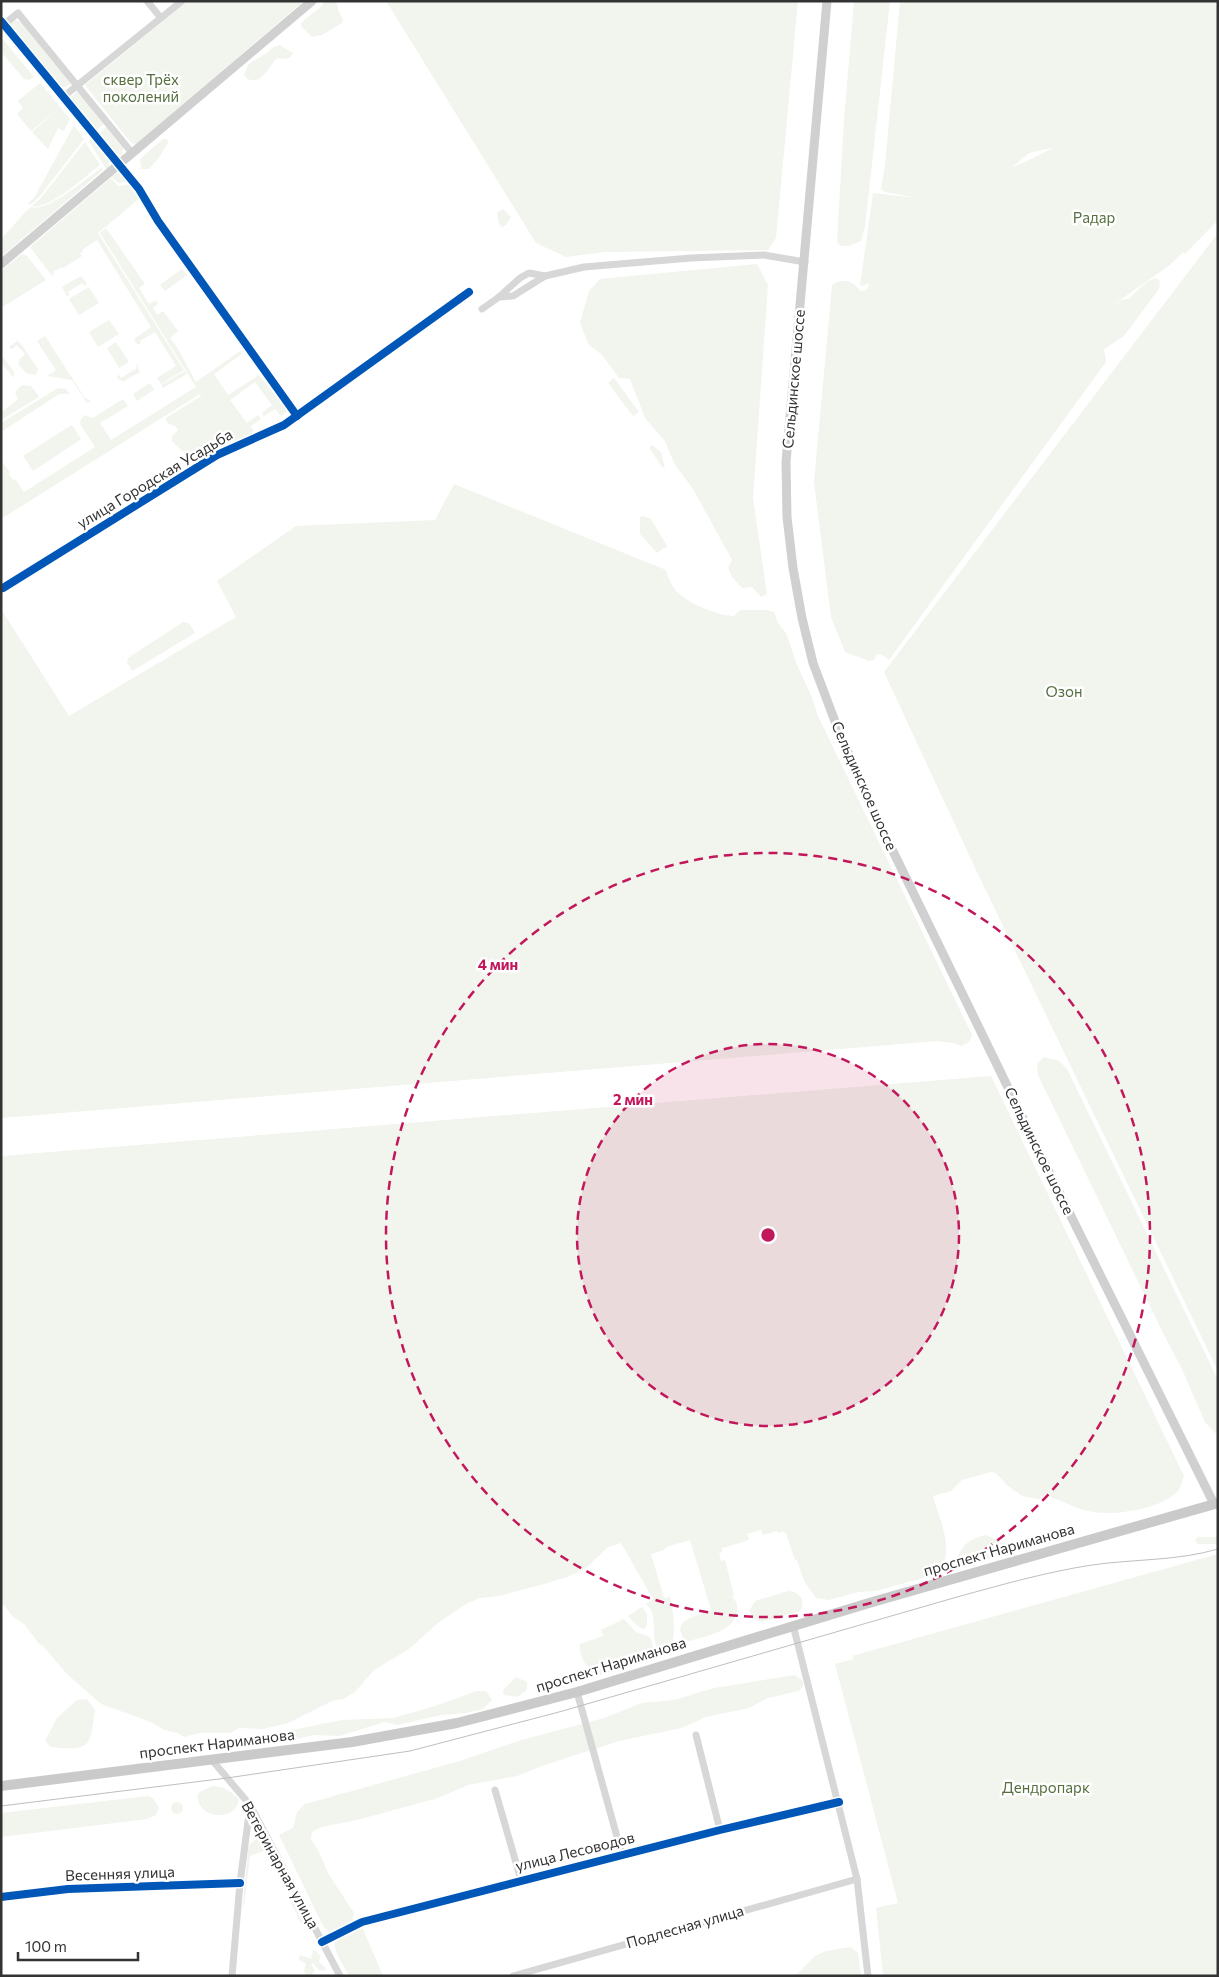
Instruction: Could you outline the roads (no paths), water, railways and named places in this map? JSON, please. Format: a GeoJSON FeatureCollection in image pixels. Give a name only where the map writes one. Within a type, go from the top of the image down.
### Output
{"type":"FeatureCollection","features":[{"type":"Feature","properties":{"kind":"main road"},"geometry":{"type":"LineString","coordinates":[[1,264],[312,1]]}},
{"type":"Feature","properties":{"kind":"main road","name":"Сельдинское шоссе"},"geometry":{"type":"LineString","coordinates":[[827,1],[786,462],[787,517],[793,568],[813,663],[836,724],[870,804],[1061,1197],[1216,1504]]}},
{"type":"Feature","properties":{"kind":"main road","name":"проспект Нариманова"},"geometry":{"type":"LineString","coordinates":[[1,1786],[393,1735],[468,1721],[577,1692],[793,1625],[1216,1504]]}},
{"type":"Feature","properties":{"kind":"street"},"geometry":{"type":"LineString","coordinates":[[147,1],[161,18]]}},
{"type":"Feature","properties":{"kind":"street"},"geometry":{"type":"LineString","coordinates":[[63,97],[182,1]]}},
{"type":"Feature","properties":{"kind":"street"},"geometry":{"type":"LineString","coordinates":[[132,153],[18,13],[2,24],[139,190],[158,221],[297,416]]}},
{"type":"Feature","properties":{"kind":"street"},"geometry":{"type":"LineString","coordinates":[[499,297],[513,296],[545,276],[584,266],[764,255],[805,262]]}},
{"type":"Feature","properties":{"kind":"street"},"geometry":{"type":"LineString","coordinates":[[482,309],[520,278],[529,274],[545,276]]}},
{"type":"Feature","properties":{"kind":"street","name":"улица Городская Усадьба"},"geometry":{"type":"LineString","coordinates":[[3,588],[216,455],[284,425],[469,292]]}},
{"type":"Feature","properties":{"kind":"street"},"geometry":{"type":"LineString","coordinates":[[793,1625],[857,1879],[868,1976]]}},
{"type":"Feature","properties":{"kind":"street"},"geometry":{"type":"LineString","coordinates":[[577,1692],[622,1855]]}},
{"type":"Feature","properties":{"kind":"street"},"geometry":{"type":"LineString","coordinates":[[696,1735],[720,1830]]}},
{"type":"Feature","properties":{"kind":"street","name":"Ветеринарная улица"},"geometry":{"type":"LineString","coordinates":[[212,1760],[250,1805],[340,1976]]}},
{"type":"Feature","properties":{"kind":"street"},"geometry":{"type":"LineString","coordinates":[[495,1790],[521,1880]]}},
{"type":"Feature","properties":{"kind":"street","name":"улица Лесоводов"},"geometry":{"type":"LineString","coordinates":[[322,1942],[362,1922],[521,1880],[839,1802]]}},
{"type":"Feature","properties":{"kind":"street"},"geometry":{"type":"LineString","coordinates":[[232,1976],[240,1883],[250,1805]]}},
{"type":"Feature","properties":{"kind":"street","name":"Подлесная улица"},"geometry":{"type":"LineString","coordinates":[[512,1976],[857,1879]]}},
{"type":"Feature","properties":{"kind":"street","name":"Весенняя улица"},"geometry":{"type":"LineString","coordinates":[[1,1897],[68,1889],[240,1883]]}},
{"type":"Feature","properties":{"kind":"tram line"},"geometry":{"type":"LineString","coordinates":[[1,1806],[227,1778],[410,1751],[559,1712],[1024,1579],[1092,1565],[1187,1556],[1218,1549]]}},
{"type":"Feature","properties":{"kind":"park label","name":"сквер Трёх поколений"},"geometry":{"type":"Point","coordinates":[141,88]}},
{"type":"Feature","properties":{"kind":"park label","name":"Радар"},"geometry":{"type":"Point","coordinates":[1094,218]}},
{"type":"Feature","properties":{"kind":"park label","name":"Озон"},"geometry":{"type":"Point","coordinates":[1064,692]}},
{"type":"Feature","properties":{"kind":"park label","name":"Дендропарк"},"geometry":{"type":"Point","coordinates":[1046,1788]}}]}
